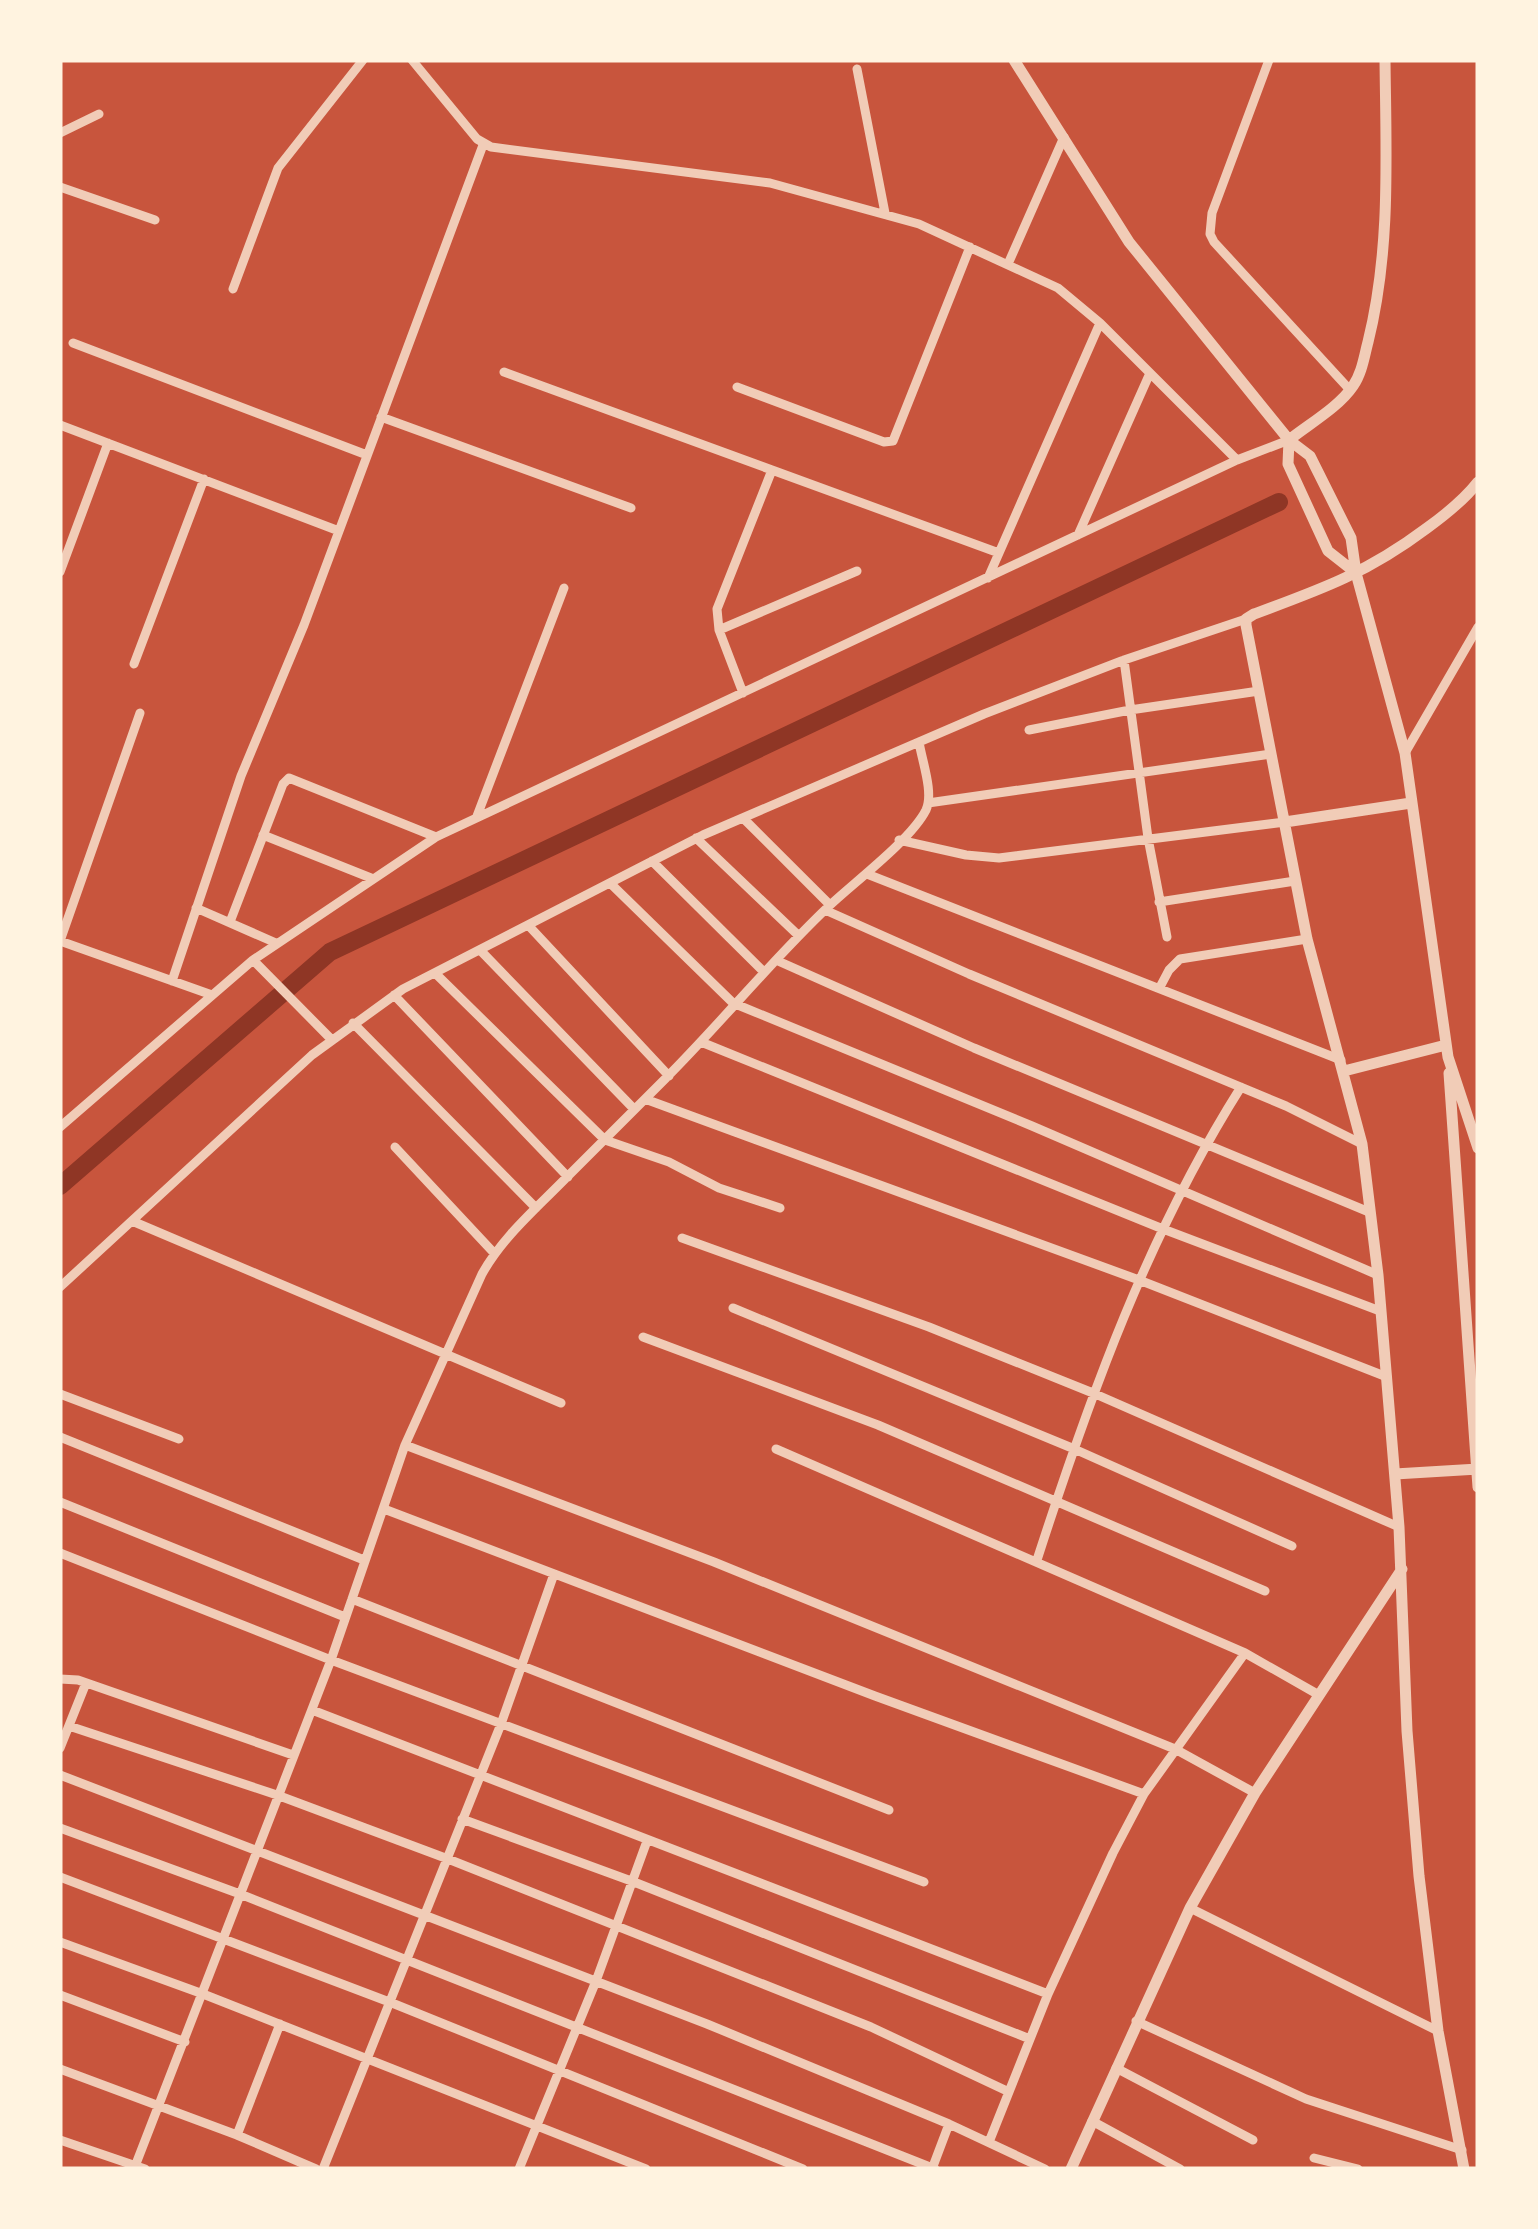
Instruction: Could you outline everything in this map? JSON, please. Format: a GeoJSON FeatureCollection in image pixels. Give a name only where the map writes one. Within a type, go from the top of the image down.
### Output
{"type":"FeatureCollection","features":[{"type":"Feature","properties":{"kind":"street"},"geometry":{"type":"LineString","coordinates":[[233,288],[272,178],[363,60]]}},
{"type":"Feature","properties":{"kind":"street"},"geometry":{"type":"LineString","coordinates":[[412,60],[483,145],[770,183],[885,212],[970,246],[1058,288],[1100,323],[1237,460]]}},
{"type":"Feature","properties":{"kind":"street"},"geometry":{"type":"LineString","coordinates":[[1269,60],[1212,213],[1210,234],[1350,390]]}},
{"type":"Feature","properties":{"kind":"street"},"geometry":{"type":"LineString","coordinates":[[60,1127],[253,960],[436,837],[1237,460],[1289,440],[1350,390],[1360,372],[1381,275],[1387,168],[1385,60]]}},
{"type":"Feature","properties":{"kind":"street"},"geometry":{"type":"LineString","coordinates":[[1018,62],[1129,242],[1289,440],[1310,456],[1351,538],[1356,573],[1405,752],[1447,1051],[1478,1487]]}},
{"type":"Feature","properties":{"kind":"street"},"geometry":{"type":"LineString","coordinates":[[857,69],[885,212]]}},
{"type":"Feature","properties":{"kind":"street"},"geometry":{"type":"LineString","coordinates":[[60,133],[99,114]]}},
{"type":"Feature","properties":{"kind":"street"},"geometry":{"type":"LineString","coordinates":[[1008,264],[1064,138]]}},
{"type":"Feature","properties":{"kind":"street"},"geometry":{"type":"LineString","coordinates":[[172,981],[241,776],[304,625],[483,145]]}},
{"type":"Feature","properties":{"kind":"street"},"geometry":{"type":"LineString","coordinates":[[60,187],[155,220]]}},
{"type":"Feature","properties":{"kind":"street"},"geometry":{"type":"LineString","coordinates":[[736,387],[884,442],[893,440],[970,246]]}},
{"type":"Feature","properties":{"kind":"street"},"geometry":{"type":"LineString","coordinates":[[988,578],[1100,323]]}},
{"type":"Feature","properties":{"kind":"street"},"geometry":{"type":"LineString","coordinates":[[73,343],[367,455]]}},
{"type":"Feature","properties":{"kind":"street"},"geometry":{"type":"LineString","coordinates":[[504,372],[999,553]]}},
{"type":"Feature","properties":{"kind":"street"},"geometry":{"type":"LineString","coordinates":[[1078,536],[1150,373]]}},
{"type":"Feature","properties":{"kind":"street"},"geometry":{"type":"LineString","coordinates":[[381,417],[631,508]]}},
{"type":"Feature","properties":{"kind":"street"},"geometry":{"type":"LineString","coordinates":[[60,425],[339,531]]}},
{"type":"Feature","properties":{"kind":"street"},"geometry":{"type":"LineString","coordinates":[[1289,440],[1288,464],[1328,551],[1356,573]]}},
{"type":"Feature","properties":{"kind":"street"},"geometry":{"type":"LineString","coordinates":[[60,572],[108,443]]}},
{"type":"Feature","properties":{"kind":"street"},"geometry":{"type":"LineString","coordinates":[[744,693],[716,619],[720,598],[772,470]]}},
{"type":"Feature","properties":{"kind":"street"},"geometry":{"type":"LineString","coordinates":[[134,664],[204,480]]}},
{"type":"Feature","properties":{"kind":"street"},"geometry":{"type":"LineString","coordinates":[[60,1287],[332,1040],[394,995],[696,838],[919,742],[1124,660],[1326,588],[1385,559],[1447,514],[1478,482]]}},
{"type":"Feature","properties":{"kind":"street"},"geometry":{"type":"LineString","coordinates":[[719,630],[857,571]]}},
{"type":"Feature","properties":{"kind":"street"},"geometry":{"type":"LineString","coordinates":[[477,816],[564,588]]}},
{"type":"Feature","properties":{"kind":"street"},"geometry":{"type":"LineString","coordinates":[[1246,619],[1307,939],[1362,1144],[1395,1474],[1407,1730],[1419,1876],[1438,2030],[1464,2169]]}},
{"type":"Feature","properties":{"kind":"street"},"geometry":{"type":"LineString","coordinates":[[1405,752],[1477,631]]}},
{"type":"Feature","properties":{"kind":"street"},"geometry":{"type":"LineString","coordinates":[[1124,660],[1148,838],[1167,937]]}},
{"type":"Feature","properties":{"kind":"street"},"geometry":{"type":"LineString","coordinates":[[1029,730],[1258,691]]}},
{"type":"Feature","properties":{"kind":"street"},"geometry":{"type":"LineString","coordinates":[[140,713],[60,941],[212,995]]}},
{"type":"Feature","properties":{"kind":"street"},"geometry":{"type":"LineString","coordinates":[[60,2140],[138,2168],[312,1710],[405,1444],[444,1353],[494,1253],[701,1042],[733,1003],[922,816],[928,803],[919,742]]}},
{"type":"Feature","properties":{"kind":"street"},"geometry":{"type":"LineString","coordinates":[[928,803],[1271,754]]}},
{"type":"Feature","properties":{"kind":"street"},"geometry":{"type":"LineString","coordinates":[[230,922],[282,784],[289,778],[436,837]]}},
{"type":"Feature","properties":{"kind":"street"},"geometry":{"type":"LineString","coordinates":[[899,840],[999,858],[1410,803]]}},
{"type":"Feature","properties":{"kind":"street"},"geometry":{"type":"LineString","coordinates":[[743,818],[828,907],[969,974],[1240,1087],[1362,1144]]}},
{"type":"Feature","properties":{"kind":"street"},"geometry":{"type":"LineString","coordinates":[[263,835],[371,878]]}},
{"type":"Feature","properties":{"kind":"street"},"geometry":{"type":"LineString","coordinates":[[696,838],[799,936]]}},
{"type":"Feature","properties":{"kind":"street"},"geometry":{"type":"LineString","coordinates":[[652,861],[764,972]]}},
{"type":"Feature","properties":{"kind":"street"},"geometry":{"type":"LineString","coordinates":[[867,874],[1160,987],[1342,1066],[1361,1067],[1412,1054],[1447,1051]]}},
{"type":"Feature","properties":{"kind":"street"},"geometry":{"type":"LineString","coordinates":[[1159,902],[1295,881]]}},
{"type":"Feature","properties":{"kind":"street"},"geometry":{"type":"LineString","coordinates":[[610,883],[733,1003],[1378,1275]]}},
{"type":"Feature","properties":{"kind":"street"},"geometry":{"type":"LineString","coordinates":[[196,908],[276,943]]}},
{"type":"Feature","properties":{"kind":"street"},"geometry":{"type":"LineString","coordinates":[[528,926],[668,1076]]}},
{"type":"Feature","properties":{"kind":"street"},"geometry":{"type":"LineString","coordinates":[[1160,987],[1180,959],[1307,939]]}},
{"type":"Feature","properties":{"kind":"street"},"geometry":{"type":"LineString","coordinates":[[480,950],[634,1109]]}},
{"type":"Feature","properties":{"kind":"street"},"geometry":{"type":"LineString","coordinates":[[253,960],[332,1040]]}},
{"type":"Feature","properties":{"kind":"street"},"geometry":{"type":"LineString","coordinates":[[778,961],[1369,1212]]}},
{"type":"Feature","properties":{"kind":"street"},"geometry":{"type":"LineString","coordinates":[[435,972],[605,1140],[668,1162],[719,1188],[780,1208]]}},
{"type":"Feature","properties":{"kind":"street"},"geometry":{"type":"LineString","coordinates":[[394,995],[568,1176]]}},
{"type":"Feature","properties":{"kind":"street"},"geometry":{"type":"LineString","coordinates":[[353,1023],[536,1208]]}},
{"type":"Feature","properties":{"kind":"street"},"geometry":{"type":"LineString","coordinates":[[701,1042],[1163,1229],[1380,1311]]}},
{"type":"Feature","properties":{"kind":"street"},"geometry":{"type":"LineString","coordinates":[[1447,1051],[1478,1148]]}},
{"type":"Feature","properties":{"kind":"street"},"geometry":{"type":"LineString","coordinates":[[1037,1560],[1092,1393],[1139,1280],[1205,1144],[1240,1087]]}},
{"type":"Feature","properties":{"kind":"street"},"geometry":{"type":"LineString","coordinates":[[645,1099],[1139,1280],[1387,1378]]}},
{"type":"Feature","properties":{"kind":"street"},"geometry":{"type":"LineString","coordinates":[[394,1147],[494,1253]]}},
{"type":"Feature","properties":{"kind":"street"},"geometry":{"type":"LineString","coordinates":[[132,1221],[560,1403]]}},
{"type":"Feature","properties":{"kind":"street"},"geometry":{"type":"LineString","coordinates":[[682,1238],[929,1327],[1092,1393],[1399,1527]]}},
{"type":"Feature","properties":{"kind":"street"},"geometry":{"type":"LineString","coordinates":[[733,1308],[1072,1448],[1292,1546]]}},
{"type":"Feature","properties":{"kind":"street"},"geometry":{"type":"LineString","coordinates":[[643,1337],[878,1425],[1265,1591]]}},
{"type":"Feature","properties":{"kind":"street"},"geometry":{"type":"LineString","coordinates":[[60,1394],[179,1439]]}},
{"type":"Feature","properties":{"kind":"street"},"geometry":{"type":"LineString","coordinates":[[60,1437],[364,1560]]}},
{"type":"Feature","properties":{"kind":"street"},"geometry":{"type":"LineString","coordinates":[[405,1444],[714,1562],[1174,1749],[1254,1793]]}},
{"type":"Feature","properties":{"kind":"street"},"geometry":{"type":"LineString","coordinates":[[776,1449],[1245,1653],[1319,1695]]}},
{"type":"Feature","properties":{"kind":"street"},"geometry":{"type":"LineString","coordinates":[[1395,1474],[1477,1469]]}},
{"type":"Feature","properties":{"kind":"street"},"geometry":{"type":"LineString","coordinates":[[60,1502],[345,1617]]}},
{"type":"Feature","properties":{"kind":"street"},"geometry":{"type":"LineString","coordinates":[[384,1509],[1144,1794]]}},
{"type":"Feature","properties":{"kind":"street"},"geometry":{"type":"LineString","coordinates":[[60,1552],[330,1660],[924,1882]]}},
{"type":"Feature","properties":{"kind":"street"},"geometry":{"type":"LineString","coordinates":[[1071,2169],[1190,1908],[1254,1793],[1402,1569]]}},
{"type":"Feature","properties":{"kind":"street"},"geometry":{"type":"LineString","coordinates":[[60,2069],[320,2169],[426,1917],[554,1574]]}},
{"type":"Feature","properties":{"kind":"street"},"geometry":{"type":"LineString","coordinates":[[352,1599],[889,1810]]}},
{"type":"Feature","properties":{"kind":"street"},"geometry":{"type":"LineString","coordinates":[[989,2142],[1048,1994],[1144,1794],[1245,1653]]}},
{"type":"Feature","properties":{"kind":"street"},"geometry":{"type":"LineString","coordinates":[[60,1679],[86,1683],[294,1755]]}},
{"type":"Feature","properties":{"kind":"street"},"geometry":{"type":"LineString","coordinates":[[60,1748],[86,1683]]}},
{"type":"Feature","properties":{"kind":"street"},"geometry":{"type":"LineString","coordinates":[[312,1710],[1048,1994]]}},
{"type":"Feature","properties":{"kind":"street"},"geometry":{"type":"LineString","coordinates":[[69,1726],[277,1795],[448,1858],[871,2027],[1007,2091]]}},
{"type":"Feature","properties":{"kind":"street"},"geometry":{"type":"LineString","coordinates":[[60,1775],[596,1981],[950,2124],[1045,2169]]}},
{"type":"Feature","properties":{"kind":"street"},"geometry":{"type":"LineString","coordinates":[[462,1820],[634,1882],[1030,2039]]}},
{"type":"Feature","properties":{"kind":"street"},"geometry":{"type":"LineString","coordinates":[[60,1828],[240,1894],[933,2169],[950,2124]]}},
{"type":"Feature","properties":{"kind":"street"},"geometry":{"type":"LineString","coordinates":[[519,2169],[648,1842]]}},
{"type":"Feature","properties":{"kind":"street"},"geometry":{"type":"LineString","coordinates":[[60,1878],[392,2003],[803,2169]]}},
{"type":"Feature","properties":{"kind":"street"},"geometry":{"type":"LineString","coordinates":[[1190,1908],[1438,2030]]}},
{"type":"Feature","properties":{"kind":"street"},"geometry":{"type":"LineString","coordinates":[[60,1942],[203,1994],[646,2169]]}},
{"type":"Feature","properties":{"kind":"street"},"geometry":{"type":"LineString","coordinates":[[60,1995],[185,2042]]}},
{"type":"Feature","properties":{"kind":"street"},"geometry":{"type":"LineString","coordinates":[[1136,2021],[1306,2099],[1462,2150]]}},
{"type":"Feature","properties":{"kind":"street"},"geometry":{"type":"LineString","coordinates":[[236,2135],[280,2024]]}},
{"type":"Feature","properties":{"kind":"street"},"geometry":{"type":"LineString","coordinates":[[1116,2068],[1253,2140]]}},
{"type":"Feature","properties":{"kind":"street"},"geometry":{"type":"LineString","coordinates":[[1092,2121],[1180,2169]]}},
{"type":"Feature","properties":{"kind":"street"},"geometry":{"type":"LineString","coordinates":[[1314,2158],[1358,2169]]}},
{"type":"Feature","properties":{"kind":"waterway"},"geometry":{"type":"LineString","coordinates":[[60,1186],[330,952],[1279,502]]}}]}
